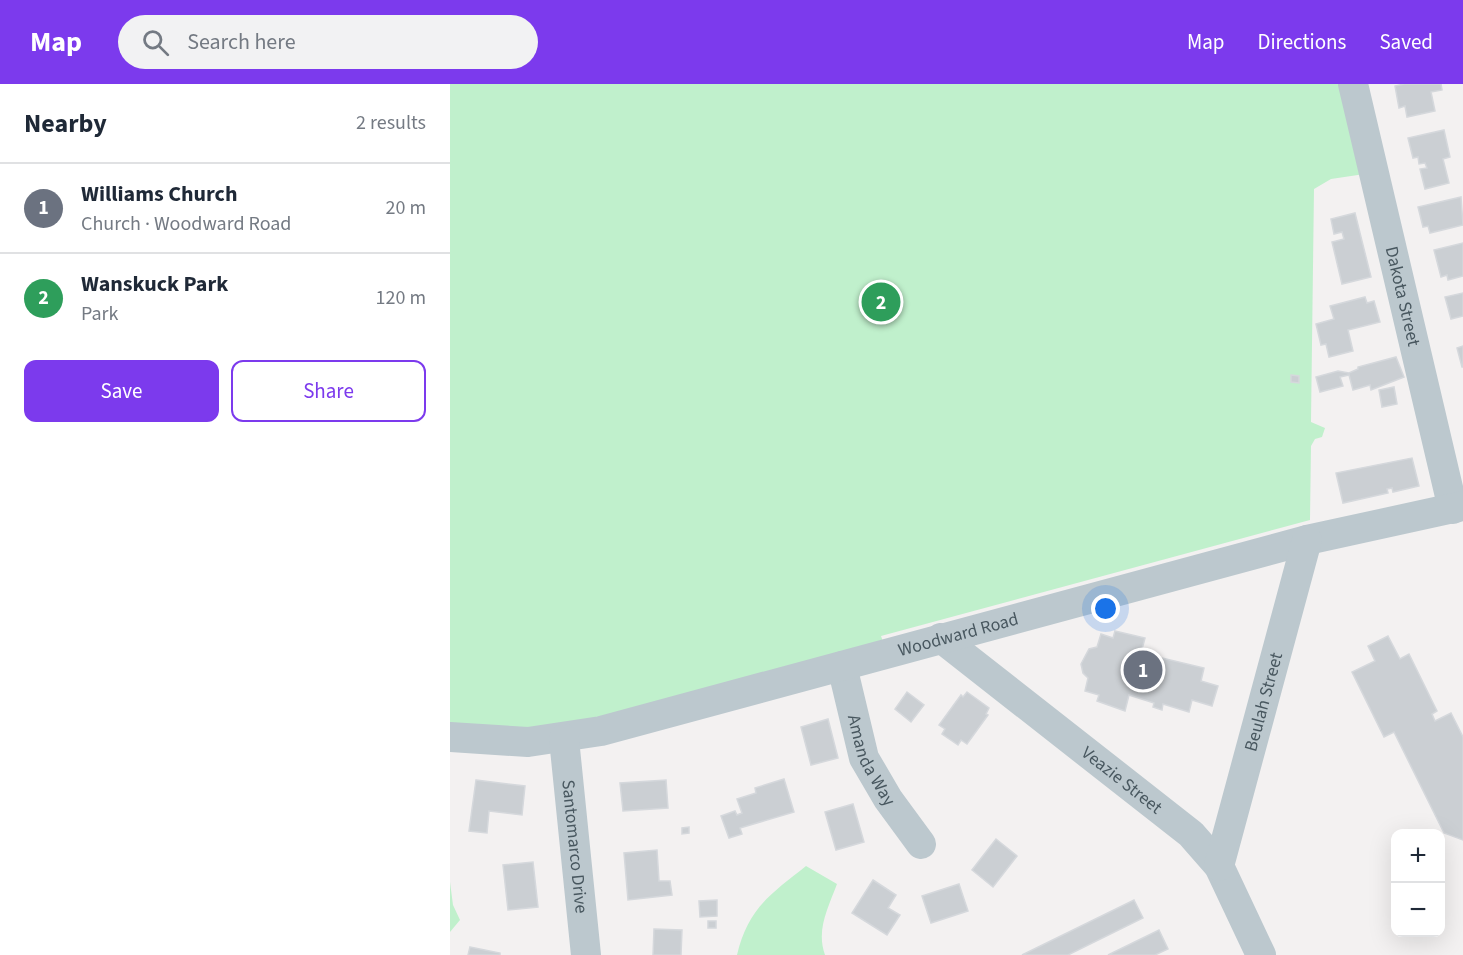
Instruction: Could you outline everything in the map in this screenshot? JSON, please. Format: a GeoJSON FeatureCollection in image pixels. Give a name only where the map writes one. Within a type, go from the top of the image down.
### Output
{"type":"FeatureCollection","features":[{"type":"Feature","properties":{"kind":"street","name":"Dakota Street"},"geometry":{"type":"LineString","coordinates":[[1353,84],[1458,507]]}},
{"type":"Feature","properties":{"kind":"street","name":"Woodward Road"},"geometry":{"type":"LineString","coordinates":[[450,737],[528,742],[564,739],[660,716],[1307,540],[1458,507]]}},
{"type":"Feature","properties":{"kind":"street","name":"Beulah Street"},"geometry":{"type":"LineString","coordinates":[[1219,866],[1307,540]]}},
{"type":"Feature","properties":{"kind":"street","name":"Veazie Street"},"geometry":{"type":"LineString","coordinates":[[941,638],[1191,834],[1219,866],[1261,955]]}},
{"type":"Feature","properties":{"kind":"street","name":"Amanda Way"},"geometry":{"type":"LineString","coordinates":[[842,666],[864,758],[888,799],[921,844]]}},
{"type":"Feature","properties":{"kind":"street","name":"Santomarco Drive"},"geometry":{"type":"LineString","coordinates":[[564,739],[586,955]]}},
{"type":"Feature","properties":{"kind":"green space"},"geometry":{"type":"Polygon","coordinates":[[[450,84],[1361,84],[1378,172],[1331,179],[1314,189],[1311,422],[1325,428],[1322,437],[1315,439],[1311,446],[1310,520],[881,636],[887,653],[611,738],[450,738],[450,84]]]}},
{"type":"Feature","properties":{"kind":"green space"},"geometry":{"type":"Polygon","coordinates":[[[806,866],[837,884],[822,928],[825,955],[737,955],[748,925],[762,903],[806,866]]]}},
{"type":"Feature","properties":{"kind":"green space"},"geometry":{"type":"Polygon","coordinates":[[[450,882],[453,905],[460,920],[450,932],[450,882]]]}},
{"type":"Feature","properties":{"kind":"building"},"geometry":{"type":"Polygon","coordinates":[[[1441,84],[1442,90],[1431,92],[1435,111],[1407,117],[1405,106],[1399,108],[1395,86],[1441,84]]]}},
{"type":"Feature","properties":{"kind":"building"},"geometry":{"type":"Polygon","coordinates":[[[1444,130],[1450,157],[1443,159],[1449,183],[1425,189],[1420,169],[1427,168],[1425,163],[1419,164],[1418,157],[1413,158],[1408,138],[1444,130]]]}},
{"type":"Feature","properties":{"kind":"building"},"geometry":{"type":"Polygon","coordinates":[[[1461,197],[1463,225],[1430,233],[1428,226],[1423,227],[1418,207],[1461,197]]]}},
{"type":"Feature","properties":{"kind":"building"},"geometry":{"type":"Polygon","coordinates":[[[1355,213],[1371,277],[1342,284],[1332,242],[1344,239],[1342,232],[1334,234],[1331,219],[1355,213]]]}},
{"type":"Feature","properties":{"kind":"building"},"geometry":{"type":"Polygon","coordinates":[[[1463,243],[1463,276],[1448,280],[1447,275],[1441,277],[1434,250],[1463,243]]]}},
{"type":"Feature","properties":{"kind":"building"},"geometry":{"type":"Polygon","coordinates":[[[1463,293],[1463,316],[1451,319],[1445,297],[1463,293]]]}},
{"type":"Feature","properties":{"kind":"building"},"geometry":{"type":"Polygon","coordinates":[[[1365,297],[1367,303],[1374,301],[1380,322],[1348,330],[1353,351],[1329,357],[1326,344],[1321,345],[1316,324],[1334,319],[1330,306],[1365,297]]]}},
{"type":"Feature","properties":{"kind":"building"},"geometry":{"type":"Polygon","coordinates":[[[1463,346],[1463,367],[1462,367],[1457,348],[1463,346]]]}},
{"type":"Feature","properties":{"kind":"building"},"geometry":{"type":"Polygon","coordinates":[[[1396,357],[1404,377],[1371,390],[1370,385],[1353,390],[1349,375],[1340,377],[1343,386],[1320,392],[1316,377],[1338,371],[1349,373],[1358,367],[1396,357]]]}},
{"type":"Feature","properties":{"kind":"building"},"geometry":{"type":"Polygon","coordinates":[[[1291,375],[1299,376],[1299,383],[1291,382],[1291,375]]]}},
{"type":"Feature","properties":{"kind":"building"},"geometry":{"type":"Polygon","coordinates":[[[1394,387],[1397,404],[1382,407],[1379,390],[1394,387]]]}},
{"type":"Feature","properties":{"kind":"building"},"geometry":{"type":"Polygon","coordinates":[[[1412,458],[1419,486],[1393,492],[1392,488],[1387,489],[1388,493],[1343,503],[1336,473],[1412,458]]]}},
{"type":"Feature","properties":{"kind":"building"},"geometry":{"type":"Polygon","coordinates":[[[1115,631],[1145,638],[1141,653],[1204,668],[1201,681],[1218,686],[1212,706],[1192,700],[1189,712],[1163,704],[1162,710],[1153,707],[1154,703],[1129,695],[1125,711],[1097,701],[1099,695],[1085,691],[1088,678],[1083,673],[1081,664],[1089,649],[1097,647],[1101,634],[1113,638],[1115,631]]]}},
{"type":"Feature","properties":{"kind":"building"},"geometry":{"type":"Polygon","coordinates":[[[1388,636],[1400,659],[1409,654],[1437,711],[1432,714],[1435,721],[1451,713],[1463,737],[1463,840],[1445,833],[1445,829],[1442,829],[1394,732],[1384,737],[1352,672],[1375,661],[1368,646],[1388,636]]]}},
{"type":"Feature","properties":{"kind":"building"},"geometry":{"type":"Polygon","coordinates":[[[907,692],[924,705],[911,722],[895,709],[907,692]]]}},
{"type":"Feature","properties":{"kind":"building"},"geometry":{"type":"Polygon","coordinates":[[[967,692],[989,708],[986,714],[988,715],[967,744],[961,740],[958,745],[942,734],[945,729],[939,725],[961,695],[963,697],[967,692]]]}},
{"type":"Feature","properties":{"kind":"building"},"geometry":{"type":"Polygon","coordinates":[[[828,719],[838,758],[811,765],[801,727],[828,719]]]}},
{"type":"Feature","properties":{"kind":"building"},"geometry":{"type":"Polygon","coordinates":[[[784,779],[794,812],[740,828],[742,834],[729,838],[721,816],[735,811],[737,815],[742,813],[737,799],[756,793],[755,788],[784,779]]]}},
{"type":"Feature","properties":{"kind":"building"},"geometry":{"type":"Polygon","coordinates":[[[476,780],[525,786],[522,815],[489,811],[487,833],[469,831],[476,780]]]}},
{"type":"Feature","properties":{"kind":"building"},"geometry":{"type":"Polygon","coordinates":[[[666,780],[668,808],[623,811],[620,783],[666,780]]]}},
{"type":"Feature","properties":{"kind":"building"},"geometry":{"type":"Polygon","coordinates":[[[853,804],[864,842],[836,850],[825,812],[853,804]]]}},
{"type":"Feature","properties":{"kind":"building"},"geometry":{"type":"Polygon","coordinates":[[[689,827],[689,833],[682,834],[682,828],[689,827]]]}},
{"type":"Feature","properties":{"kind":"building"},"geometry":{"type":"Polygon","coordinates":[[[996,839],[1017,856],[993,887],[972,870],[996,839]]]}},
{"type":"Feature","properties":{"kind":"building"},"geometry":{"type":"Polygon","coordinates":[[[657,850],[659,881],[670,881],[672,895],[628,900],[624,853],[657,850]]]}},
{"type":"Feature","properties":{"kind":"building"},"geometry":{"type":"Polygon","coordinates":[[[533,862],[538,907],[508,910],[503,865],[533,862]]]}},
{"type":"Feature","properties":{"kind":"building"},"geometry":{"type":"Polygon","coordinates":[[[873,880],[896,895],[888,908],[900,915],[887,935],[852,913],[873,880]]]}},
{"type":"Feature","properties":{"kind":"building"},"geometry":{"type":"Polygon","coordinates":[[[959,884],[968,911],[931,923],[922,896],[959,884]]]}},
{"type":"Feature","properties":{"kind":"building"},"geometry":{"type":"Polygon","coordinates":[[[717,900],[717,916],[700,917],[699,901],[717,900]]]}},
{"type":"Feature","properties":{"kind":"building"},"geometry":{"type":"Polygon","coordinates":[[[1134,900],[1143,918],[1068,955],[1022,955],[1134,900]]]}},
{"type":"Feature","properties":{"kind":"building"},"geometry":{"type":"Polygon","coordinates":[[[708,921],[716,921],[716,928],[708,928],[708,921]]]}},
{"type":"Feature","properties":{"kind":"building"},"geometry":{"type":"Polygon","coordinates":[[[654,929],[682,930],[681,955],[653,955],[654,929]]]}},
{"type":"Feature","properties":{"kind":"building"},"geometry":{"type":"Polygon","coordinates":[[[1159,930],[1168,949],[1155,955],[1108,955],[1159,930]]]}},
{"type":"Feature","properties":{"kind":"building"},"geometry":{"type":"Polygon","coordinates":[[[470,947],[500,953],[500,955],[468,955],[470,947]]]}},
{"type":"Feature","properties":{"kind":"place","name":"Wanskuck Park"},"geometry":{"type":"Point","coordinates":[881,302]}},
{"type":"Feature","properties":{"kind":"place","name":"Williams Church"},"geometry":{"type":"Point","coordinates":[1143,670]}}]}
